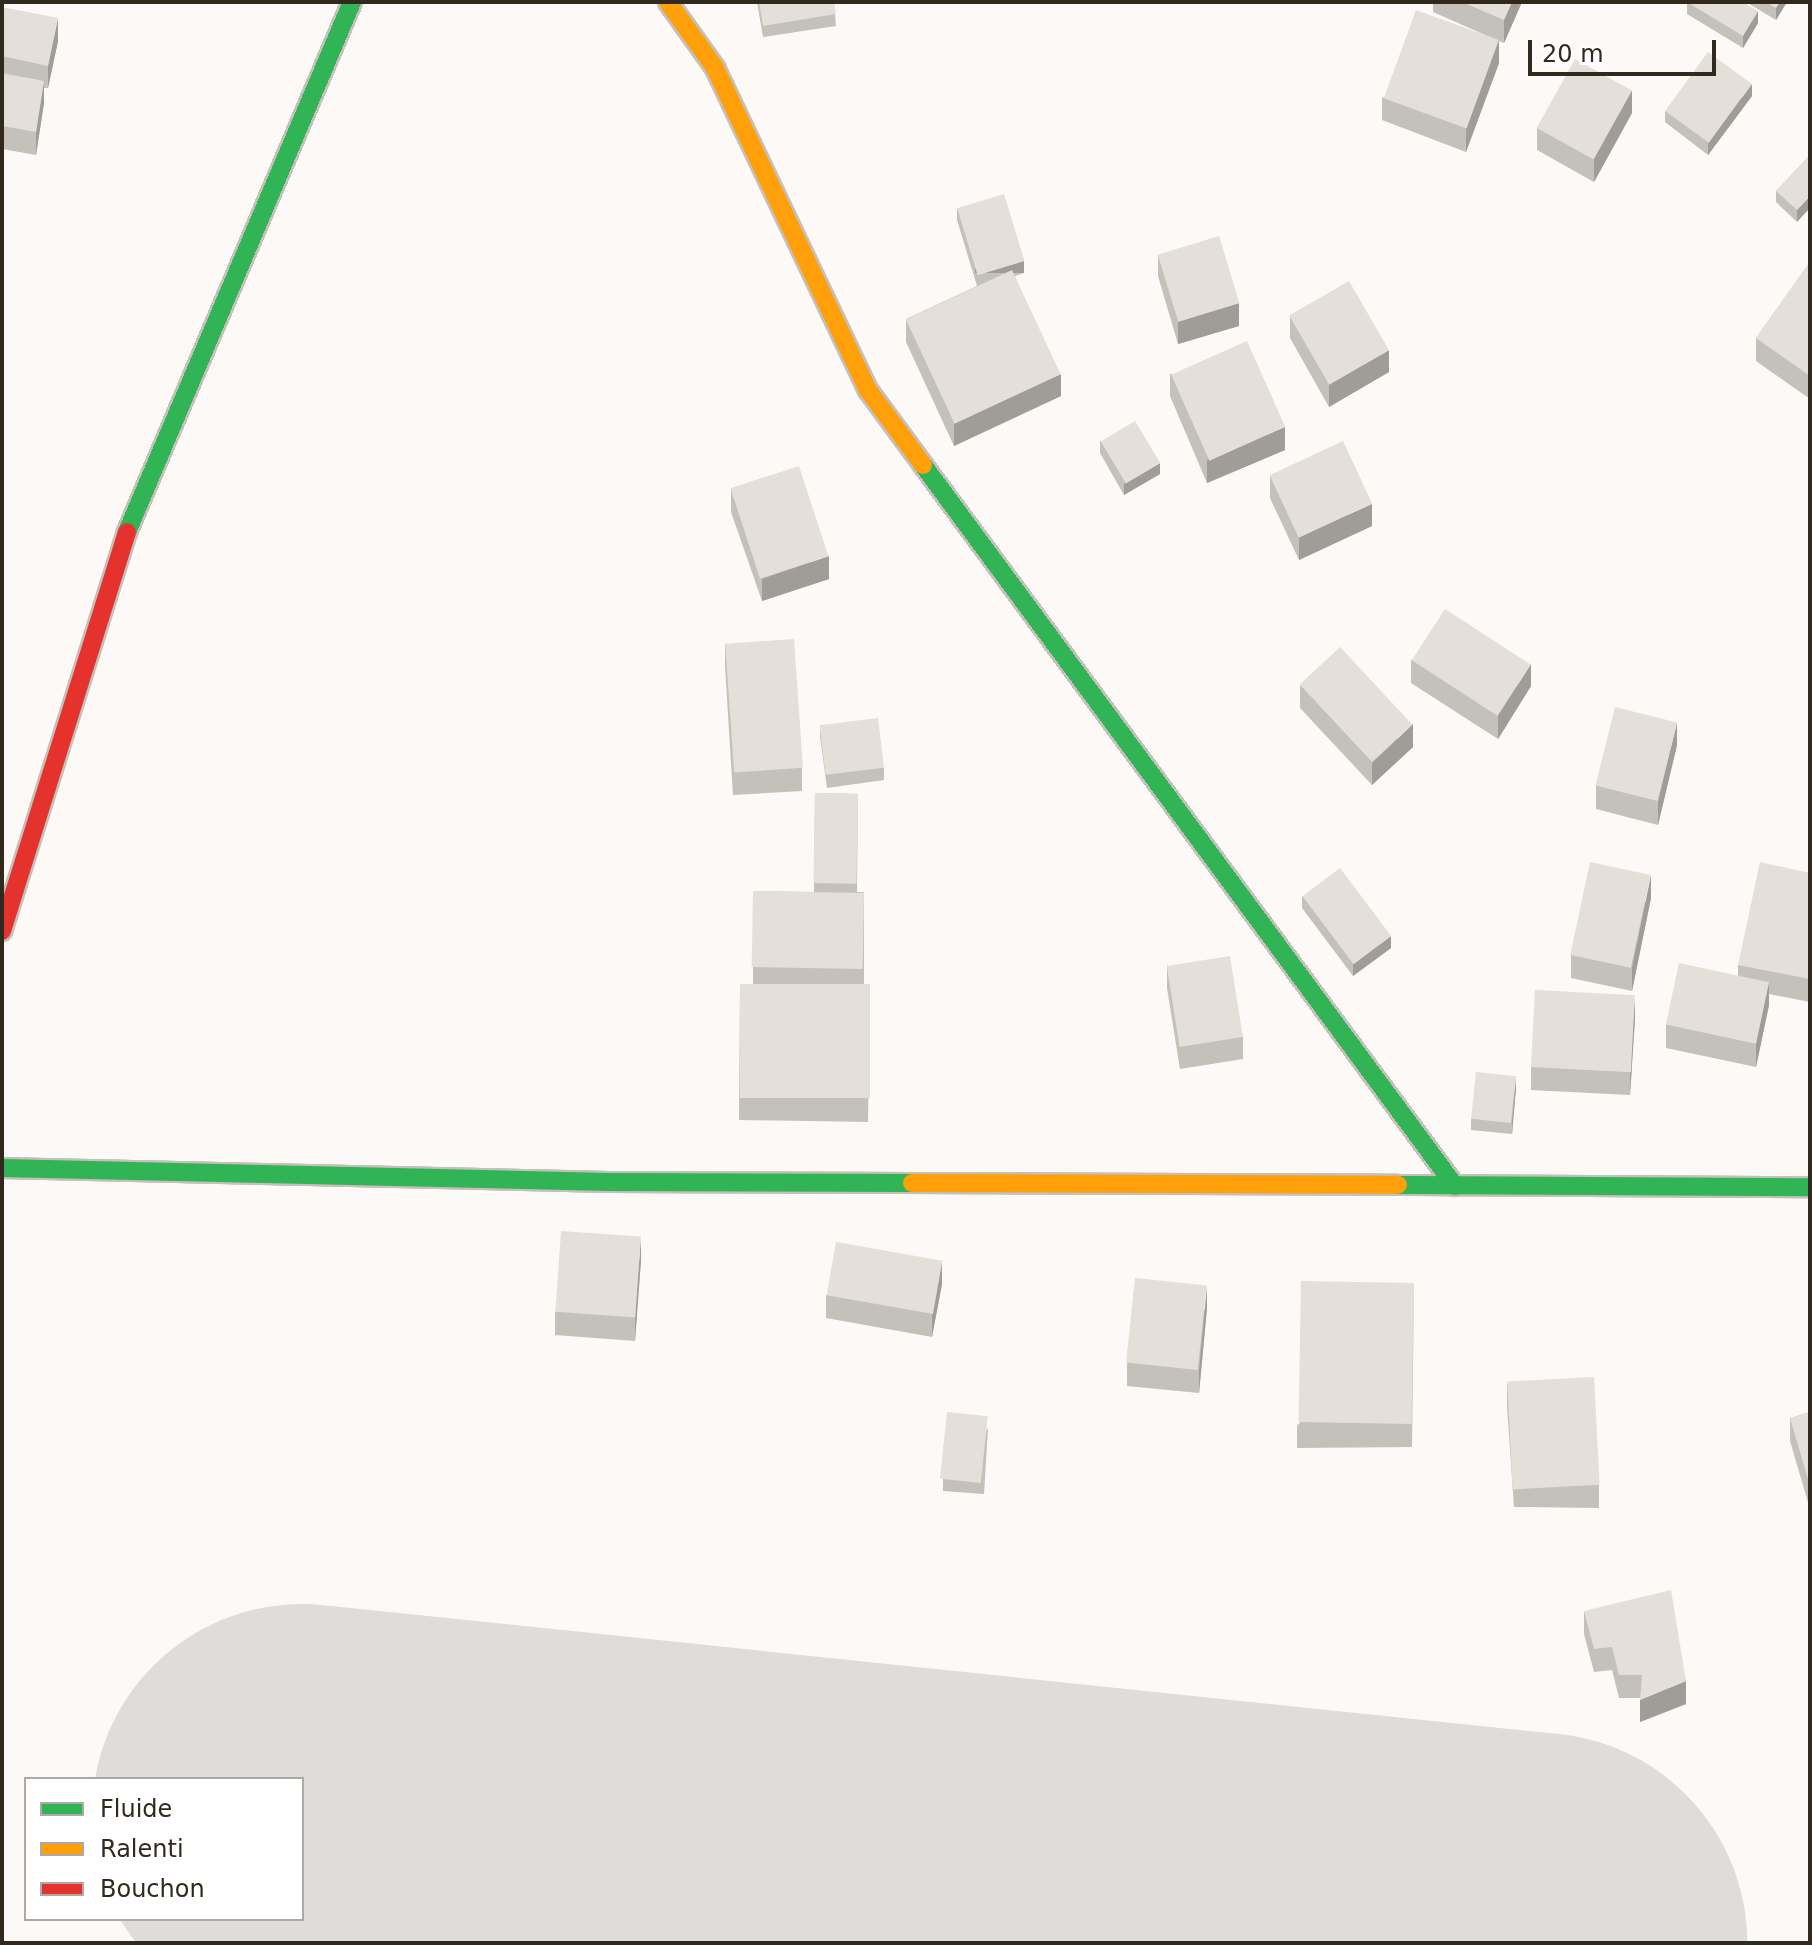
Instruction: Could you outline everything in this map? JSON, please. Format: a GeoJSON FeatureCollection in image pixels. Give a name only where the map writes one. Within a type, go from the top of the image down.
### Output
{"type":"FeatureCollection","features":[{"type":"Feature","properties":{"kind":"street"},"geometry":{"type":"LineString","coordinates":[[2,931],[134,509],[352,2]]}},
{"type":"Feature","properties":{"kind":"street"},"geometry":{"type":"LineString","coordinates":[[668,2],[715,68],[868,390],[1455,1186]]}},
{"type":"Feature","properties":{"kind":"street"},"geometry":{"type":"LineString","coordinates":[[2,1168],[609,1182],[1810,1187]]}},
{"type":"Feature","properties":{"kind":"building"},"geometry":{"type":"Polygon","coordinates":[[[759,2],[834,2],[836,14],[763,26],[759,2]]]}},
{"type":"Feature","properties":{"kind":"building"},"geometry":{"type":"Polygon","coordinates":[[[1462,2],[1512,2],[1504,20],[1462,2]]]}},
{"type":"Feature","properties":{"kind":"building"},"geometry":{"type":"Polygon","coordinates":[[[1687,2],[1743,2],[1758,11],[1743,36],[1687,2]]]}},
{"type":"Feature","properties":{"kind":"building"},"geometry":{"type":"Polygon","coordinates":[[[1766,2],[1780,2],[1776,8],[1766,2]]]}},
{"type":"Feature","properties":{"kind":"building"},"geometry":{"type":"Polygon","coordinates":[[[2,7],[58,18],[48,66],[2,56],[2,7]]]}},
{"type":"Feature","properties":{"kind":"building"},"geometry":{"type":"Polygon","coordinates":[[[1416,10],[1499,40],[1467,128],[1384,98],[1416,10]]]}},
{"type":"Feature","properties":{"kind":"building"},"geometry":{"type":"Polygon","coordinates":[[[1708,52],[1752,84],[1709,143],[1665,111],[1708,52]]]}},
{"type":"Feature","properties":{"kind":"building"},"geometry":{"type":"Polygon","coordinates":[[[1575,59],[1632,91],[1594,160],[1537,128],[1575,59]]]}},
{"type":"Feature","properties":{"kind":"building"},"geometry":{"type":"Polygon","coordinates":[[[2,73],[44,81],[36,132],[2,126],[2,73]]]}},
{"type":"Feature","properties":{"kind":"building"},"geometry":{"type":"Polygon","coordinates":[[[1810,155],[1810,196],[1797,210],[1776,191],[1810,155]]]}},
{"type":"Feature","properties":{"kind":"building"},"geometry":{"type":"Polygon","coordinates":[[[1004,194],[1024,261],[978,275],[957,208],[1004,194]]]}},
{"type":"Feature","properties":{"kind":"building"},"geometry":{"type":"Polygon","coordinates":[[[1219,236],[1239,303],[1178,322],[1158,255],[1219,236]]]}},
{"type":"Feature","properties":{"kind":"building"},"geometry":{"type":"Polygon","coordinates":[[[1810,262],[1810,376],[1756,338],[1810,262]]]}},
{"type":"Feature","properties":{"kind":"building"},"geometry":{"type":"Polygon","coordinates":[[[1012,270],[1061,374],[955,424],[906,319],[1012,270]]]}},
{"type":"Feature","properties":{"kind":"building"},"geometry":{"type":"Polygon","coordinates":[[[1349,281],[1389,350],[1329,385],[1289,316],[1349,281]]]}},
{"type":"Feature","properties":{"kind":"building"},"geometry":{"type":"Polygon","coordinates":[[[1247,341],[1285,427],[1209,461],[1171,375],[1247,341]]]}},
{"type":"Feature","properties":{"kind":"building"},"geometry":{"type":"Polygon","coordinates":[[[1135,421],[1160,463],[1126,484],[1101,442],[1135,421]]]}},
{"type":"Feature","properties":{"kind":"building"},"geometry":{"type":"Polygon","coordinates":[[[1343,441],[1372,504],[1299,538],[1270,475],[1343,441]]]}},
{"type":"Feature","properties":{"kind":"building"},"geometry":{"type":"Polygon","coordinates":[[[799,466],[828,556],[760,579],[731,488],[799,466]]]}},
{"type":"Feature","properties":{"kind":"building"},"geometry":{"type":"Polygon","coordinates":[[[1445,609],[1531,665],[1497,716],[1412,660],[1445,609]]]}},
{"type":"Feature","properties":{"kind":"building"},"geometry":{"type":"Polygon","coordinates":[[[794,639],[803,768],[734,772],[725,644],[794,639]]]}},
{"type":"Feature","properties":{"kind":"building"},"geometry":{"type":"Polygon","coordinates":[[[1340,647],[1412,725],[1372,762],[1300,685],[1340,647]]]}},
{"type":"Feature","properties":{"kind":"building"},"geometry":{"type":"Polygon","coordinates":[[[1615,707],[1677,722],[1658,801],[1595,786],[1615,707]]]}},
{"type":"Feature","properties":{"kind":"building"},"geometry":{"type":"Polygon","coordinates":[[[878,718],[884,768],[826,775],[819,725],[878,718]]]}},
{"type":"Feature","properties":{"kind":"building"},"geometry":{"type":"Polygon","coordinates":[[[815,793],[858,794],[856,884],[813,883],[815,793]]]}},
{"type":"Feature","properties":{"kind":"building"},"geometry":{"type":"Polygon","coordinates":[[[1590,862],[1651,875],[1631,968],[1570,955],[1590,862]]]}},
{"type":"Feature","properties":{"kind":"building"},"geometry":{"type":"Polygon","coordinates":[[[1760,862],[1810,873],[1810,979],[1738,965],[1760,862]]]}},
{"type":"Feature","properties":{"kind":"building"},"geometry":{"type":"Polygon","coordinates":[[[1340,868],[1391,936],[1354,964],[1302,896],[1340,868]]]}},
{"type":"Feature","properties":{"kind":"building"},"geometry":{"type":"Polygon","coordinates":[[[753,891],[864,893],[863,969],[752,967],[753,891]]]}},
{"type":"Feature","properties":{"kind":"building"},"geometry":{"type":"Polygon","coordinates":[[[1230,956],[1243,1037],[1180,1047],[1167,966],[1230,956]]]}},
{"type":"Feature","properties":{"kind":"building"},"geometry":{"type":"Polygon","coordinates":[[[1679,963],[1769,982],[1756,1044],[1666,1025],[1679,963]]]}},
{"type":"Feature","properties":{"kind":"building"},"geometry":{"type":"Polygon","coordinates":[[[740,984],[870,984],[870,1098],[740,1098],[740,984]]]}},
{"type":"Feature","properties":{"kind":"building"},"geometry":{"type":"Polygon","coordinates":[[[1535,990],[1635,995],[1631,1072],[1531,1067],[1535,990]]]}},
{"type":"Feature","properties":{"kind":"building"},"geometry":{"type":"Polygon","coordinates":[[[1476,1072],[1516,1076],[1511,1123],[1471,1119],[1476,1072]]]}},
{"type":"Feature","properties":{"kind":"building"},"geometry":{"type":"Polygon","coordinates":[[[561,1231],[641,1237],[635,1317],[555,1312],[561,1231]]]}},
{"type":"Feature","properties":{"kind":"building"},"geometry":{"type":"Polygon","coordinates":[[[836,1242],[942,1261],[933,1314],[827,1295],[836,1242]]]}},
{"type":"Feature","properties":{"kind":"building"},"geometry":{"type":"Polygon","coordinates":[[[1135,1278],[1207,1286],[1198,1370],[1126,1363],[1135,1278]]]}},
{"type":"Feature","properties":{"kind":"building"},"geometry":{"type":"Polygon","coordinates":[[[1301,1281],[1414,1283],[1412,1424],[1299,1422],[1301,1281]]]}},
{"type":"Feature","properties":{"kind":"building"},"geometry":{"type":"Polygon","coordinates":[[[1594,1377],[1600,1485],[1513,1489],[1507,1382],[1594,1377]]]}},
{"type":"Feature","properties":{"kind":"building"},"geometry":{"type":"Polygon","coordinates":[[[947,1412],[988,1416],[981,1483],[940,1479],[947,1412]]]}},
{"type":"Feature","properties":{"kind":"building"},"geometry":{"type":"Polygon","coordinates":[[[1810,1412],[1810,1486],[1790,1418],[1810,1412]]]}},
{"type":"Feature","properties":{"kind":"building"},"geometry":{"type":"Polygon","coordinates":[[[1671,1590],[1686,1681],[1640,1700],[1642,1675],[1619,1675],[1612,1647],[1594,1649],[1584,1611],[1671,1590]]]}},
{"type":"Feature","properties":{"kind":"runway"},"geometry":{"type":"LineString","coordinates":[[304,1814],[1537,1943]]}},
{"type":"Feature","properties":{"kind":"traffic: fast"},"geometry":{"type":"LineString","coordinates":[[127,532],[352,2]]}},
{"type":"Feature","properties":{"kind":"traffic: fast"},"geometry":{"type":"LineString","coordinates":[[923,465],[1455,1186]]}},
{"type":"Feature","properties":{"kind":"traffic: fast"},"geometry":{"type":"LineString","coordinates":[[2,1168],[609,1182],[912,1183]]}},
{"type":"Feature","properties":{"kind":"traffic: fast"},"geometry":{"type":"LineString","coordinates":[[1398,1185],[1810,1187]]}},
{"type":"Feature","properties":{"kind":"traffic: slow"},"geometry":{"type":"LineString","coordinates":[[668,2],[715,68],[868,390],[923,465]]}},
{"type":"Feature","properties":{"kind":"traffic: slow"},"geometry":{"type":"LineString","coordinates":[[912,1183],[1398,1185]]}},
{"type":"Feature","properties":{"kind":"traffic: jam"},"geometry":{"type":"LineString","coordinates":[[2,931],[127,532]]}}]}
